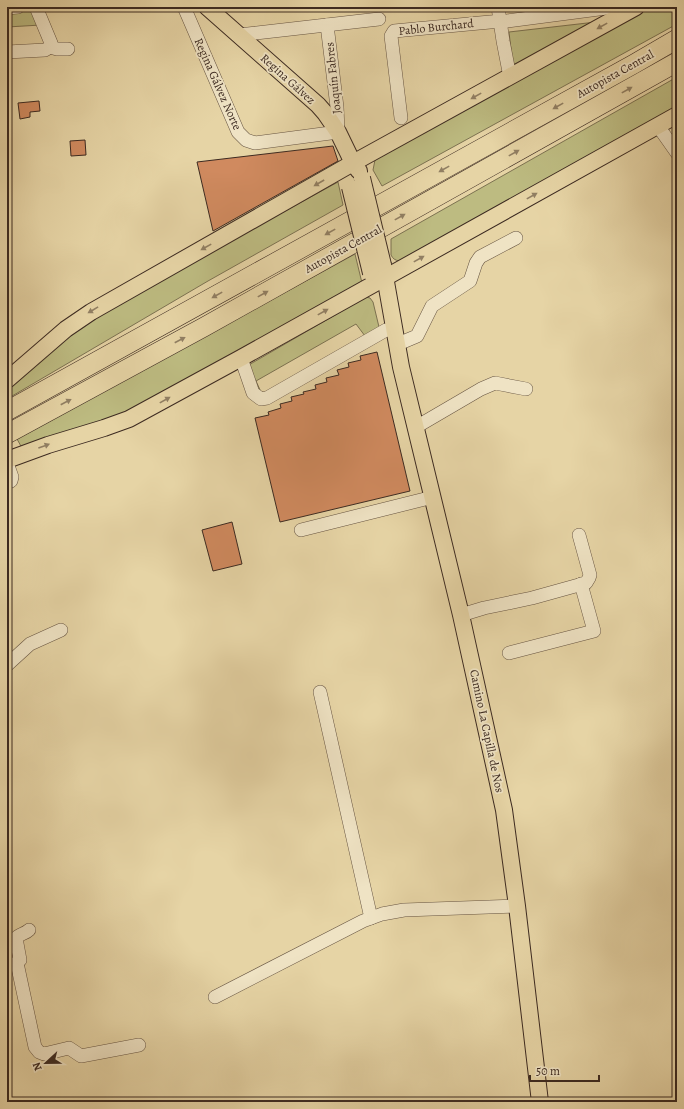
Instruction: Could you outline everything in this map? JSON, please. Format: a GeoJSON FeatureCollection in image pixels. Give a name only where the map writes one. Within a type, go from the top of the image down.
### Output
{"type":"FeatureCollection","features":[{"type":"Feature","properties":{"kind":"highway","name":"Autopista Central"},"geometry":{"type":"LineString","coordinates":[[7,411],[572,99],[677,39]]}},
{"type":"Feature","properties":{"kind":"highway","name":"Autopista Central"},"geometry":{"type":"LineString","coordinates":[[7,434],[204,327],[677,62]]}},
{"type":"Feature","properties":{"kind":"main road","name":"Regina Gálvez"},"geometry":{"type":"LineString","coordinates":[[207,7],[314,101],[325,113],[338,132],[353,163],[356,182],[378,275]]}},
{"type":"Feature","properties":{"kind":"main road"},"geometry":{"type":"LineString","coordinates":[[7,380],[66,329],[91,312],[353,163],[636,7]]}},
{"type":"Feature","properties":{"kind":"main road"},"geometry":{"type":"LineString","coordinates":[[7,460],[129,419],[242,358],[378,275],[677,115]]}},
{"type":"Feature","properties":{"kind":"main road","name":"Camino La Capilla de Nos"},"geometry":{"type":"LineString","coordinates":[[378,275],[386,330],[401,367]]}},
{"type":"Feature","properties":{"kind":"main road","name":"Camino La Capilla de Nos"},"geometry":{"type":"LineString","coordinates":[[378,275],[398,344],[401,367],[461,615],[504,810],[540,1102]]}},
{"type":"Feature","properties":{"kind":"street"},"geometry":{"type":"LineString","coordinates":[[7,8],[18,7]]}},
{"type":"Feature","properties":{"kind":"street"},"geometry":{"type":"LineString","coordinates":[[36,7],[51,43],[50,47]]}},
{"type":"Feature","properties":{"kind":"street","name":"Regina Gálvez Norte"},"geometry":{"type":"LineString","coordinates":[[184,7],[238,132],[243,138],[250,142],[259,143],[338,132]]}},
{"type":"Feature","properties":{"kind":"street"},"geometry":{"type":"LineString","coordinates":[[498,7],[510,77]]}},
{"type":"Feature","properties":{"kind":"street","name":"Pablo Burchard"},"geometry":{"type":"LineString","coordinates":[[401,118],[391,36],[396,30],[507,22],[614,7]]}},
{"type":"Feature","properties":{"kind":"street"},"geometry":{"type":"LineString","coordinates":[[239,35],[379,19]]}},
{"type":"Feature","properties":{"kind":"street","name":"Joaquín Fabres"},"geometry":{"type":"LineString","coordinates":[[327,25],[337,107],[338,132]]}},
{"type":"Feature","properties":{"kind":"street"},"geometry":{"type":"LineString","coordinates":[[7,52],[45,50],[50,47],[56,49],[68,49]]}},
{"type":"Feature","properties":{"kind":"street"},"geometry":{"type":"LineString","coordinates":[[658,126],[677,153]]}},
{"type":"Feature","properties":{"kind":"street"},"geometry":{"type":"LineString","coordinates":[[398,344],[417,336],[432,306],[470,281],[476,263],[480,257],[516,238]]}},
{"type":"Feature","properties":{"kind":"street"},"geometry":{"type":"LineString","coordinates":[[242,358],[253,392],[264,399],[386,330]]}},
{"type":"Feature","properties":{"kind":"street"},"geometry":{"type":"LineString","coordinates":[[416,427],[481,389],[495,383],[526,389]]}},
{"type":"Feature","properties":{"kind":"street"},"geometry":{"type":"LineString","coordinates":[[7,463],[12,477],[11,481],[7,483]]}},
{"type":"Feature","properties":{"kind":"street"},"geometry":{"type":"LineString","coordinates":[[301,530],[433,497]]}},
{"type":"Feature","properties":{"kind":"street"},"geometry":{"type":"LineString","coordinates":[[461,615],[484,608],[532,598],[588,581],[590,575],[580,535]]}},
{"type":"Feature","properties":{"kind":"street"},"geometry":{"type":"LineString","coordinates":[[509,653],[594,631],[581,584]]}},
{"type":"Feature","properties":{"kind":"street"},"geometry":{"type":"LineString","coordinates":[[7,665],[30,644],[61,630]]}},
{"type":"Feature","properties":{"kind":"street"},"geometry":{"type":"LineString","coordinates":[[320,692],[371,918]]}},
{"type":"Feature","properties":{"kind":"street"},"geometry":{"type":"LineString","coordinates":[[215,997],[371,918],[382,914],[404,910],[517,906]]}},
{"type":"Feature","properties":{"kind":"street"},"geometry":{"type":"LineString","coordinates":[[29,930],[18,935],[16,938],[20,960],[12,964],[35,1047],[39,1052],[44,1054],[69,1048],[81,1056],[139,1045]]}},
{"type":"Feature","properties":{"kind":"shaded area"},"geometry":{"type":"Polygon","coordinates":[[[651,7],[677,7],[677,24],[382,186],[373,170],[375,160],[651,7]]]}},
{"type":"Feature","properties":{"kind":"shaded area"},"geometry":{"type":"Polygon","coordinates":[[[33,9],[41,25],[7,27],[7,11],[33,9]]]}},
{"type":"Feature","properties":{"kind":"shaded area"},"geometry":{"type":"Polygon","coordinates":[[[596,22],[513,67],[509,32],[596,22]]]}},
{"type":"Feature","properties":{"kind":"shaded area"},"geometry":{"type":"Polygon","coordinates":[[[677,77],[677,109],[399,261],[394,259],[391,255],[391,239],[677,77]]]}},
{"type":"Feature","properties":{"kind":"shaded area"},"geometry":{"type":"Polygon","coordinates":[[[338,182],[343,205],[208,281],[7,399],[7,387],[93,316],[338,182]]]}},
{"type":"Feature","properties":{"kind":"shaded area"},"geometry":{"type":"Polygon","coordinates":[[[355,254],[362,283],[160,398],[108,420],[22,448],[17,439],[355,254]]]}},
{"type":"Feature","properties":{"kind":"shaded area"},"geometry":{"type":"Polygon","coordinates":[[[366,297],[370,298],[373,302],[379,327],[365,336],[356,324],[256,381],[261,392],[257,393],[247,366],[366,297]]]}},
{"type":"Feature","properties":{"kind":"building"},"geometry":{"type":"Polygon","coordinates":[[[39,101],[40,111],[30,112],[30,117],[20,119],[18,103],[39,101]]]}},
{"type":"Feature","properties":{"kind":"building"},"geometry":{"type":"Polygon","coordinates":[[[85,140],[86,155],[71,156],[70,141],[85,140]]]}},
{"type":"Feature","properties":{"kind":"building"},"geometry":{"type":"Polygon","coordinates":[[[333,146],[338,161],[213,231],[197,162],[333,146]]]}},
{"type":"Feature","properties":{"kind":"building"},"geometry":{"type":"Polygon","coordinates":[[[377,352],[410,491],[280,522],[255,418],[269,415],[268,412],[281,408],[280,404],[292,401],[291,397],[316,389],[315,385],[327,382],[326,378],[339,375],[337,370],[349,367],[348,363],[361,360],[360,356],[377,352]]]}},
{"type":"Feature","properties":{"kind":"building"},"geometry":{"type":"Polygon","coordinates":[[[232,522],[242,564],[213,571],[202,530],[232,522]]]}}]}
